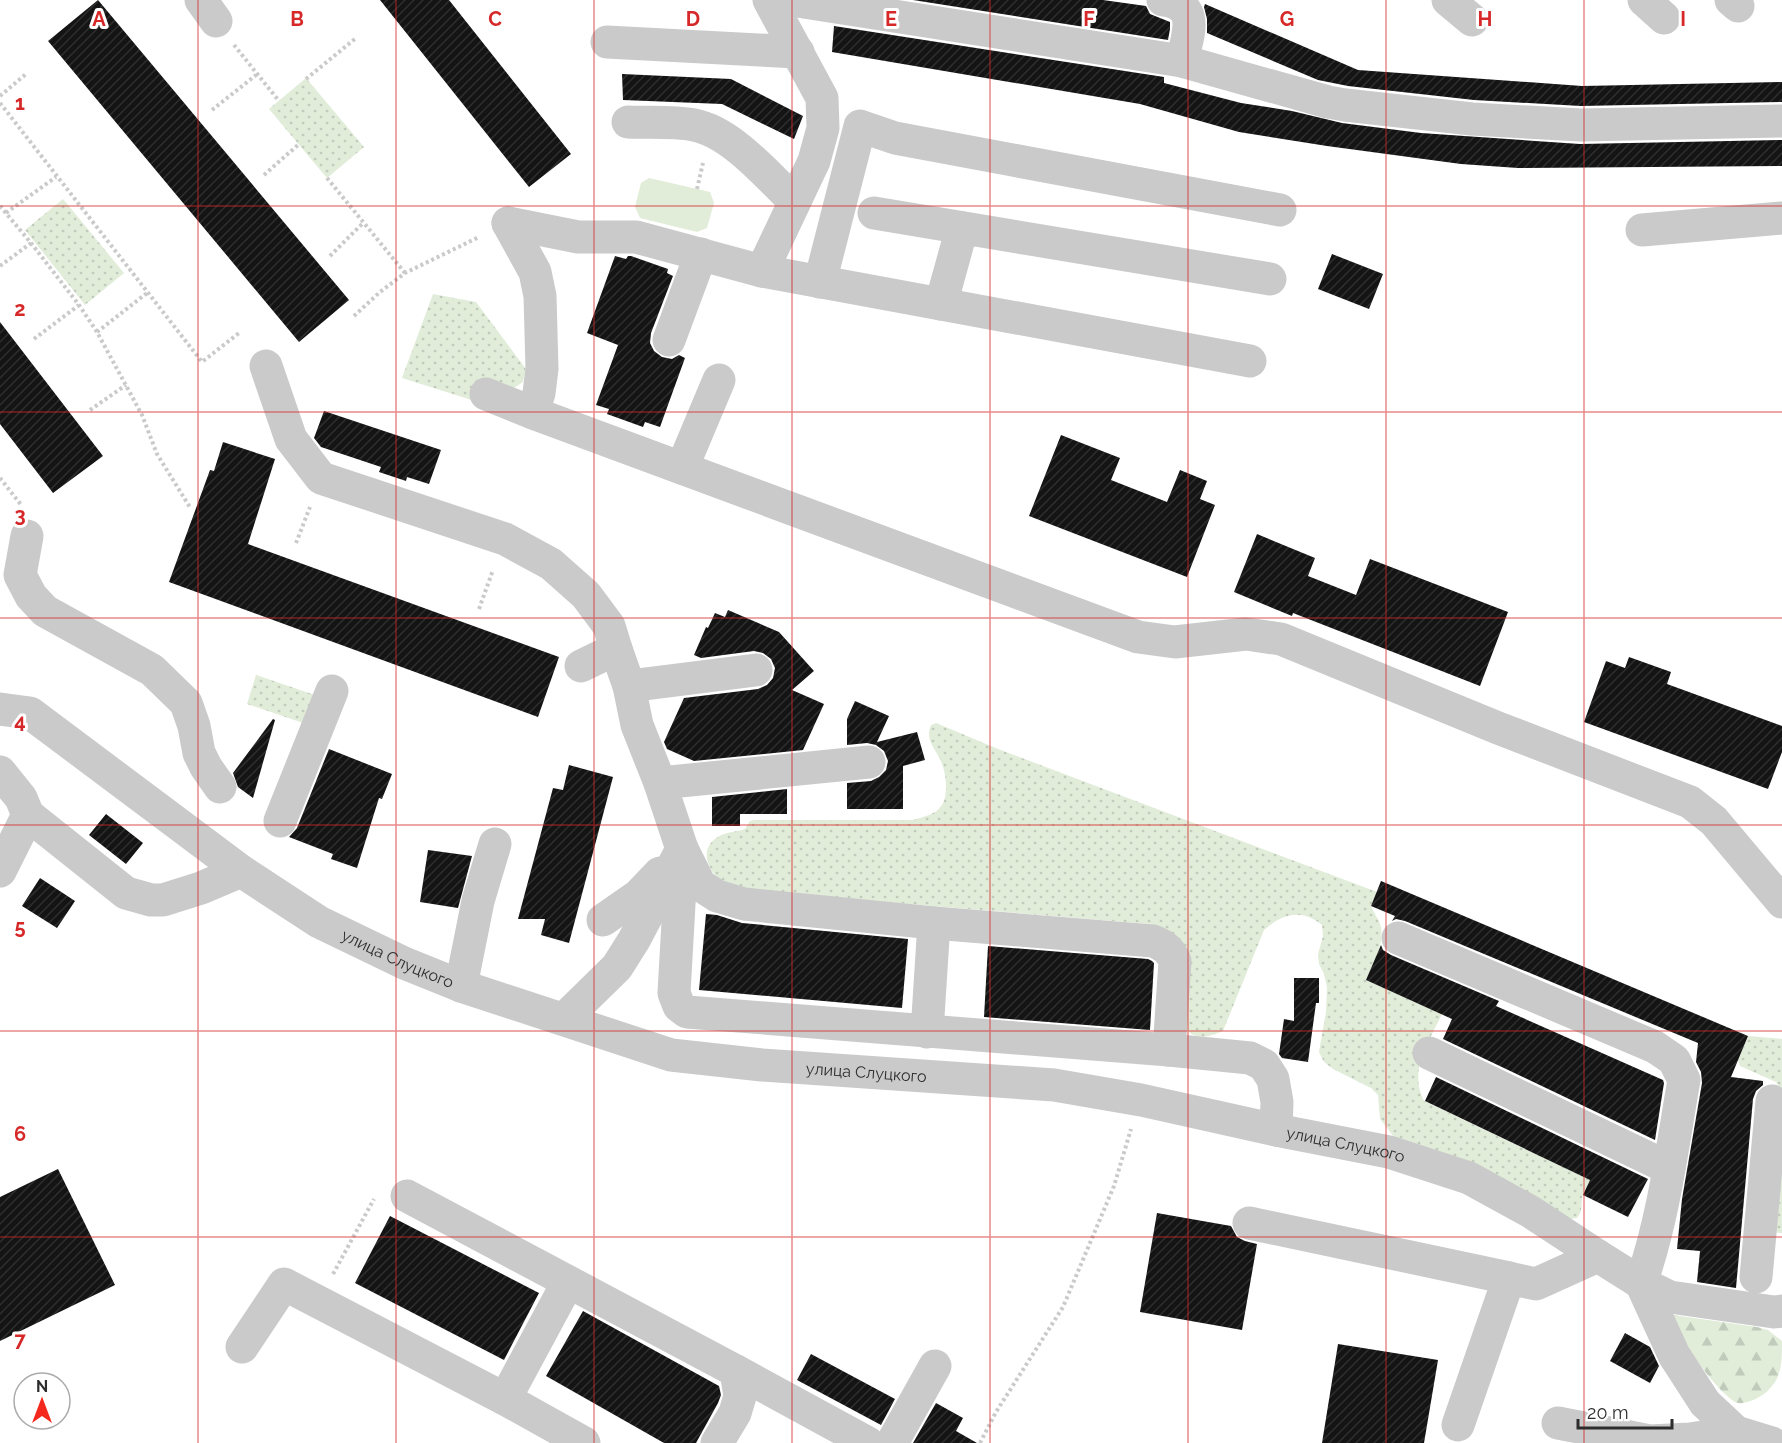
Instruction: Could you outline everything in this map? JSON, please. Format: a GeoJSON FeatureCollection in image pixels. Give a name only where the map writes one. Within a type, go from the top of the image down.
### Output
{"type":"FeatureCollection","features":[{"type":"Feature","properties":{"kind":"street"},"geometry":{"type":"LineString","coordinates":[[769,0],[822,98],[860,126],[895,138],[1280,210]]}},
{"type":"Feature","properties":{"kind":"street"},"geometry":{"type":"LineString","coordinates":[[791,0],[1182,61],[1336,104],[1472,119],[1581,125],[1782,121]]}},
{"type":"Feature","properties":{"kind":"street"},"geometry":{"type":"LineString","coordinates":[[1162,0],[1173,2],[1187,11],[1190,20],[1182,61]]}},
{"type":"Feature","properties":{"kind":"street"},"geometry":{"type":"LineString","coordinates":[[607,42],[798,52]]}},
{"type":"Feature","properties":{"kind":"street"},"geometry":{"type":"LineString","coordinates":[[762,271],[814,161],[824,128],[822,98]]}},
{"type":"Feature","properties":{"kind":"street"},"geometry":{"type":"LineString","coordinates":[[628,122],[694,125],[710,130],[732,142],[794,201]]}},
{"type":"Feature","properties":{"kind":"street"},"geometry":{"type":"LineString","coordinates":[[820,282],[860,126]]}},
{"type":"Feature","properties":{"kind":"street"},"geometry":{"type":"LineString","coordinates":[[874,213],[1270,279]]}},
{"type":"Feature","properties":{"kind":"street"},"geometry":{"type":"LineString","coordinates":[[1642,230],[1782,218]]}},
{"type":"Feature","properties":{"kind":"street"},"geometry":{"type":"LineString","coordinates":[[508,223],[578,237],[636,237],[762,271],[1250,361]]}},
{"type":"Feature","properties":{"kind":"street"},"geometry":{"type":"LineString","coordinates":[[508,223],[534,272],[540,296],[542,369],[539,393],[533,413]]}},
{"type":"Feature","properties":{"kind":"street"},"geometry":{"type":"LineString","coordinates":[[941,304],[962,228]]}},
{"type":"Feature","properties":{"kind":"street"},"geometry":{"type":"LineString","coordinates":[[669,340],[701,254]]}},
{"type":"Feature","properties":{"kind":"street"},"geometry":{"type":"LineString","coordinates":[[266,366],[291,439],[321,478],[505,539],[551,564],[586,595],[609,626],[629,686],[638,725],[682,849],[700,885],[717,896],[744,904],[934,923],[1153,941],[1166,946],[1176,961],[1169,1050]]}},
{"type":"Feature","properties":{"kind":"street"},"geometry":{"type":"LineString","coordinates":[[682,468],[719,380]]}},
{"type":"Feature","properties":{"kind":"street"},"geometry":{"type":"LineString","coordinates":[[486,394],[1138,637],[1176,642],[1246,634],[1281,639],[1498,728],[1690,802],[1714,821],[1782,902]]}},
{"type":"Feature","properties":{"kind":"street"},"geometry":{"type":"LineString","coordinates":[[27,536],[20,575],[31,596],[45,611],[152,670],[186,703],[194,726],[199,753],[220,787]]}},
{"type":"Feature","properties":{"kind":"street"},"geometry":{"type":"LineString","coordinates":[[581,666],[616,649]]}},
{"type":"Feature","properties":{"kind":"street"},"geometry":{"type":"LineString","coordinates":[[629,686],[756,670]]}},
{"type":"Feature","properties":{"kind":"street","name":"улица Слуцкого"},"geometry":{"type":"LineString","coordinates":[[0,690],[15,711],[241,871],[319,922],[404,963],[461,986],[670,1055],[762,1065],[1054,1085],[1141,1100],[1389,1152],[1469,1178],[1531,1212],[1598,1256],[1670,1297],[1774,1312],[1782,1311]]}},
{"type":"Feature","properties":{"kind":"street"},"geometry":{"type":"LineString","coordinates":[[280,821],[332,691]]}},
{"type":"Feature","properties":{"kind":"street"},"geometry":{"type":"LineString","coordinates":[[660,783],[869,762]]}},
{"type":"Feature","properties":{"kind":"street"},"geometry":{"type":"LineString","coordinates":[[0,772],[21,798],[28,815],[126,893],[151,900],[162,900],[201,888],[241,871]]}},
{"type":"Feature","properties":{"kind":"street"},"geometry":{"type":"LineString","coordinates":[[0,872],[28,815]]}},
{"type":"Feature","properties":{"kind":"street"},"geometry":{"type":"LineString","coordinates":[[461,986],[478,901],[495,844]]}},
{"type":"Feature","properties":{"kind":"street"},"geometry":{"type":"LineString","coordinates":[[603,920],[639,895],[682,849]]}},
{"type":"Feature","properties":{"kind":"street"},"geometry":{"type":"LineString","coordinates":[[564,1019],[617,967],[634,940],[682,849]]}},
{"type":"Feature","properties":{"kind":"street"},"geometry":{"type":"LineString","coordinates":[[682,849],[674,993],[679,1006],[687,1012],[1250,1058],[1264,1065],[1273,1079],[1277,1102],[1276,1130]]}},
{"type":"Feature","properties":{"kind":"street"},"geometry":{"type":"LineString","coordinates":[[927,1032],[934,923]]}},
{"type":"Feature","properties":{"kind":"street"},"geometry":{"type":"LineString","coordinates":[[1398,938],[1655,1047],[1674,1060],[1683,1080],[1669,1168],[1650,1257],[1641,1282],[1674,1355],[1705,1403],[1736,1432]]}},
{"type":"Feature","properties":{"kind":"street"},"geometry":{"type":"LineString","coordinates":[[1429,1053],[1669,1168]]}},
{"type":"Feature","properties":{"kind":"street"},"geometry":{"type":"LineString","coordinates":[[1756,1277],[1771,1242],[1772,1101]]}},
{"type":"Feature","properties":{"kind":"street"},"geometry":{"type":"LineString","coordinates":[[407,1196],[868,1443]]}},
{"type":"Feature","properties":{"kind":"street"},"geometry":{"type":"LineString","coordinates":[[1248,1223],[1536,1284],[1598,1256]]}},
{"type":"Feature","properties":{"kind":"street"},"geometry":{"type":"LineString","coordinates":[[1458,1425],[1509,1278]]}},
{"type":"Feature","properties":{"kind":"street"},"geometry":{"type":"LineString","coordinates":[[505,1400],[568,1282]]}},
{"type":"Feature","properties":{"kind":"street"},"geometry":{"type":"LineString","coordinates":[[242,1347],[284,1284],[584,1443]]}},
{"type":"Feature","properties":{"kind":"street"},"geometry":{"type":"LineString","coordinates":[[892,1443],[935,1366]]}},
{"type":"Feature","properties":{"kind":"street"},"geometry":{"type":"LineString","coordinates":[[717,1443],[735,1413],[741,1396],[736,1371]]}},
{"type":"Feature","properties":{"kind":"street"},"geometry":{"type":"LineString","coordinates":[[1558,1423],[1650,1442],[1736,1432],[1772,1443]]}},
{"type":"Feature","properties":{"kind":"path"},"geometry":{"type":"LineString","coordinates":[[208,10],[279,101]]}},
{"type":"Feature","properties":{"kind":"path"},"geometry":{"type":"LineString","coordinates":[[306,79],[356,38]]}},
{"type":"Feature","properties":{"kind":"path"},"geometry":{"type":"LineString","coordinates":[[0,96],[26,74]]}},
{"type":"Feature","properties":{"kind":"path"},"geometry":{"type":"LineString","coordinates":[[212,110],[256,74]]}},
{"type":"Feature","properties":{"kind":"path"},"geometry":{"type":"LineString","coordinates":[[0,103],[202,362],[239,333]]}},
{"type":"Feature","properties":{"kind":"path"},"geometry":{"type":"LineString","coordinates":[[264,175],[298,144]]}},
{"type":"Feature","properties":{"kind":"path"},"geometry":{"type":"LineString","coordinates":[[6,213],[56,177]]}},
{"type":"Feature","properties":{"kind":"path"},"geometry":{"type":"LineString","coordinates":[[327,178],[405,273]]}},
{"type":"Feature","properties":{"kind":"path"},"geometry":{"type":"LineString","coordinates":[[0,206],[32,243],[97,332],[127,384],[157,453],[191,509]]}},
{"type":"Feature","properties":{"kind":"path"},"geometry":{"type":"LineString","coordinates":[[330,256],[363,223]]}},
{"type":"Feature","properties":{"kind":"path"},"geometry":{"type":"LineString","coordinates":[[354,316],[405,273],[508,223]]}},
{"type":"Feature","properties":{"kind":"path"},"geometry":{"type":"LineString","coordinates":[[0,266],[32,243]]}},
{"type":"Feature","properties":{"kind":"path"},"geometry":{"type":"LineString","coordinates":[[97,332],[147,293]]}},
{"type":"Feature","properties":{"kind":"path"},"geometry":{"type":"LineString","coordinates":[[34,339],[79,305]]}},
{"type":"Feature","properties":{"kind":"path"},"geometry":{"type":"LineString","coordinates":[[90,410],[127,384]]}},
{"type":"Feature","properties":{"kind":"path"},"geometry":{"type":"LineString","coordinates":[[479,609],[505,539]]}},
{"type":"Feature","properties":{"kind":"path"},"geometry":{"type":"LineString","coordinates":[[980,1443],[996,1412],[1063,1307],[1114,1186],[1141,1100]]}},
{"type":"Feature","properties":{"kind":"path"},"geometry":{"type":"LineString","coordinates":[[319,1301],[372,1201],[381,1192],[390,1190],[407,1196]]}},
{"type":"Feature","properties":{"kind":"green space"},"geometry":{"type":"Polygon","coordinates":[[[306,78],[364,147],[327,178],[269,109],[306,78]]]}},
{"type":"Feature","properties":{"kind":"green space"},"geometry":{"type":"Polygon","coordinates":[[[649,178],[710,192],[714,203],[707,228],[697,232],[640,218],[635,207],[641,183],[649,178]]]}},
{"type":"Feature","properties":{"kind":"green space"},"geometry":{"type":"Polygon","coordinates":[[[63,199],[124,273],[85,305],[25,230],[63,199]]]}},
{"type":"Feature","properties":{"kind":"green space"},"geometry":{"type":"Polygon","coordinates":[[[433,294],[476,302],[526,369],[523,382],[511,390],[475,401],[402,378],[433,294]]]}},
{"type":"Feature","properties":{"kind":"green space"},"geometry":{"type":"Polygon","coordinates":[[[256,675],[318,696],[309,725],[247,704],[256,675]]]}},
{"type":"Feature","properties":{"kind":"green space"},"geometry":{"type":"Polygon","coordinates":[[[936,723],[998,749],[1377,892],[1371,906],[1380,924],[1381,938],[1378,953],[1366,980],[1442,1014],[1426,1046],[1419,1067],[1418,1078],[1424,1101],[1590,1180],[1583,1194],[1577,1218],[1569,1219],[1394,1137],[1380,1119],[1378,1095],[1371,1088],[1324,1062],[1319,1052],[1326,1012],[1327,987],[1318,954],[1323,936],[1322,925],[1307,916],[1285,917],[1264,930],[1223,1031],[1202,1037],[1193,1035],[1184,1028],[1150,924],[751,891],[725,884],[713,872],[707,857],[707,850],[711,843],[721,835],[745,829],[750,821],[913,820],[936,811],[942,805],[946,788],[942,764],[929,735],[931,725],[936,723]]]}},
{"type":"Feature","properties":{"kind":"green space"},"geometry":{"type":"Polygon","coordinates":[[[1748,1036],[1782,1039],[1782,1233],[1774,1229],[1780,1088],[1776,1082],[1740,1066],[1738,1060],[1748,1036]]]}},
{"type":"Feature","properties":{"kind":"green space"},"geometry":{"type":"Polygon","coordinates":[[[1673,1315],[1768,1330],[1782,1341],[1778,1377],[1764,1394],[1751,1401],[1738,1403],[1732,1400],[1690,1351],[1673,1315]]]}},
{"type":"Feature","properties":{"kind":"building"},"geometry":{"type":"Polygon","coordinates":[[[98,0],[349,300],[299,342],[48,41],[98,0]]]}},
{"type":"Feature","properties":{"kind":"building"},"geometry":{"type":"Polygon","coordinates":[[[380,0],[449,0],[571,154],[529,187],[380,0]]]}},
{"type":"Feature","properties":{"kind":"building"},"geometry":{"type":"Polygon","coordinates":[[[913,0],[1103,0],[1146,6],[1150,14],[1170,22],[1170,29],[1168,40],[913,0]]]}},
{"type":"Feature","properties":{"kind":"building"},"geometry":{"type":"Polygon","coordinates":[[[1205,4],[1358,70],[1582,86],[1782,82],[1782,102],[1581,106],[1474,100],[1348,86],[1318,80],[1207,33],[1205,4]]]}},
{"type":"Feature","properties":{"kind":"building"},"geometry":{"type":"Polygon","coordinates":[[[834,26],[1164,77],[1164,83],[1241,103],[1292,111],[1342,123],[1421,133],[1580,144],[1782,140],[1782,166],[1518,168],[1461,164],[1327,146],[1239,132],[1140,104],[832,52],[834,26]]]}},
{"type":"Feature","properties":{"kind":"building"},"geometry":{"type":"Polygon","coordinates":[[[622,74],[731,79],[803,116],[794,139],[722,104],[623,100],[622,74]]]}},
{"type":"Feature","properties":{"kind":"building"},"geometry":{"type":"Polygon","coordinates":[[[1332,254],[1383,274],[1369,309],[1318,289],[1332,254]]]}},
{"type":"Feature","properties":{"kind":"building"},"geometry":{"type":"Polygon","coordinates":[[[615,256],[626,259],[631,256],[668,269],[667,273],[673,276],[651,333],[650,343],[654,351],[662,357],[672,359],[679,355],[685,358],[660,427],[645,422],[643,427],[607,414],[609,409],[596,405],[618,345],[587,333],[615,256]]]}},
{"type":"Feature","properties":{"kind":"building"},"geometry":{"type":"Polygon","coordinates":[[[0,322],[103,456],[53,493],[0,424],[0,322]]]}},
{"type":"Feature","properties":{"kind":"building"},"geometry":{"type":"Polygon","coordinates":[[[324,411],[441,450],[429,484],[407,477],[406,481],[379,472],[381,467],[321,447],[314,438],[324,411]]]}},
{"type":"Feature","properties":{"kind":"building"},"geometry":{"type":"Polygon","coordinates":[[[1061,435],[1120,458],[1111,480],[1167,502],[1180,470],[1207,481],[1200,499],[1215,505],[1187,577],[1029,516],[1061,435]]]}},
{"type":"Feature","properties":{"kind":"building"},"geometry":{"type":"Polygon","coordinates":[[[223,442],[275,459],[248,544],[559,657],[538,717],[169,582],[210,470],[214,471],[223,442]]]}},
{"type":"Feature","properties":{"kind":"building"},"geometry":{"type":"Polygon","coordinates":[[[1257,534],[1315,558],[1308,576],[1356,595],[1370,559],[1508,612],[1480,686],[1234,592],[1257,534]]]}},
{"type":"Feature","properties":{"kind":"building"},"geometry":{"type":"Polygon","coordinates":[[[728,610],[779,632],[814,671],[792,690],[824,704],[803,750],[694,761],[667,749],[664,742],[684,698],[758,689],[767,685],[773,678],[775,668],[771,659],[763,653],[754,651],[701,658],[694,655],[715,613],[725,617],[728,610]]]}},
{"type":"Feature","properties":{"kind":"building"},"geometry":{"type":"Polygon","coordinates":[[[1629,657],[1671,672],[1667,684],[1782,726],[1782,752],[1768,789],[1584,722],[1606,661],[1625,668],[1629,657]]]}},
{"type":"Feature","properties":{"kind":"building"},"geometry":{"type":"Polygon","coordinates":[[[855,701],[889,716],[877,742],[917,732],[925,760],[903,766],[903,809],[847,809],[847,783],[871,781],[879,777],[886,770],[888,761],[884,751],[876,745],[867,743],[847,745],[847,719],[855,701]]]}},
{"type":"Feature","properties":{"kind":"building"},"geometry":{"type":"Polygon","coordinates":[[[273,719],[275,720],[253,798],[238,787],[233,773],[273,719]]]}},
{"type":"Feature","properties":{"kind":"building"},"geometry":{"type":"Polygon","coordinates":[[[329,749],[392,774],[382,799],[379,798],[357,868],[331,859],[333,854],[289,837],[297,828],[329,749]]]}},
{"type":"Feature","properties":{"kind":"building"},"geometry":{"type":"Polygon","coordinates":[[[569,765],[613,777],[569,943],[541,935],[545,919],[518,919],[553,788],[563,790],[569,765]]]}},
{"type":"Feature","properties":{"kind":"building"},"geometry":{"type":"Polygon","coordinates":[[[787,789],[787,814],[740,814],[740,826],[712,826],[712,797],[787,789]]]}},
{"type":"Feature","properties":{"kind":"building"},"geometry":{"type":"Polygon","coordinates":[[[106,814],[143,843],[126,864],[89,835],[106,814]]]}},
{"type":"Feature","properties":{"kind":"building"},"geometry":{"type":"Polygon","coordinates":[[[428,850],[472,856],[458,908],[420,902],[428,850]]]}},
{"type":"Feature","properties":{"kind":"building"},"geometry":{"type":"Polygon","coordinates":[[[40,878],[75,901],[57,928],[22,906],[40,878]]]}},
{"type":"Feature","properties":{"kind":"building"},"geometry":{"type":"Polygon","coordinates":[[[1381,881],[1748,1036],[1731,1077],[1763,1081],[1763,1085],[1756,1091],[1753,1099],[1736,1288],[1697,1282],[1700,1251],[1677,1249],[1682,1199],[1702,1083],[1701,1072],[1696,1062],[1698,1043],[1405,921],[1396,919],[1392,921],[1395,916],[1371,906],[1381,881]]]}},
{"type":"Feature","properties":{"kind":"building"},"geometry":{"type":"Polygon","coordinates":[[[706,914],[742,923],[908,939],[902,1008],[699,990],[706,914]]]}},
{"type":"Feature","properties":{"kind":"building"},"geometry":{"type":"Polygon","coordinates":[[[1381,945],[1383,950],[1391,955],[1499,1001],[1496,1006],[1663,1080],[1655,1140],[1443,1039],[1452,1019],[1366,980],[1381,945]]]}},
{"type":"Feature","properties":{"kind":"building"},"geometry":{"type":"Polygon","coordinates":[[[988,946],[1152,961],[1154,963],[1150,1030],[984,1017],[988,946]]]}},
{"type":"Feature","properties":{"kind":"building"},"geometry":{"type":"Polygon","coordinates":[[[1294,978],[1319,978],[1319,1003],[1316,1003],[1308,1062],[1282,1058],[1279,1054],[1284,1019],[1294,1021],[1294,978]]]}},
{"type":"Feature","properties":{"kind":"building"},"geometry":{"type":"Polygon","coordinates":[[[1436,1077],[1648,1179],[1628,1217],[1583,1195],[1590,1180],[1425,1101],[1436,1077]]]}},
{"type":"Feature","properties":{"kind":"building"},"geometry":{"type":"Polygon","coordinates":[[[58,1169],[115,1285],[0,1341],[0,1197],[58,1169]]]}},
{"type":"Feature","properties":{"kind":"building"},"geometry":{"type":"Polygon","coordinates":[[[1157,1213],[1231,1226],[1237,1237],[1257,1244],[1242,1330],[1140,1312],[1157,1213]]]}},
{"type":"Feature","properties":{"kind":"building"},"geometry":{"type":"Polygon","coordinates":[[[390,1216],[539,1293],[504,1360],[355,1283],[390,1216]]]}},
{"type":"Feature","properties":{"kind":"building"},"geometry":{"type":"Polygon","coordinates":[[[583,1311],[719,1386],[721,1395],[718,1403],[696,1443],[664,1443],[546,1376],[583,1311]]]}},
{"type":"Feature","properties":{"kind":"building"},"geometry":{"type":"Polygon","coordinates":[[[1625,1333],[1650,1347],[1659,1366],[1650,1383],[1610,1361],[1625,1333]]]}},
{"type":"Feature","properties":{"kind":"building"},"geometry":{"type":"Polygon","coordinates":[[[1338,1344],[1438,1360],[1424,1443],[1322,1443],[1338,1344]]]}},
{"type":"Feature","properties":{"kind":"building"},"geometry":{"type":"Polygon","coordinates":[[[811,1354],[895,1399],[881,1425],[797,1380],[811,1354]]]}},
{"type":"Feature","properties":{"kind":"building"},"geometry":{"type":"Polygon","coordinates":[[[936,1403],[963,1418],[956,1431],[977,1443],[913,1443],[936,1403]]]}}]}
